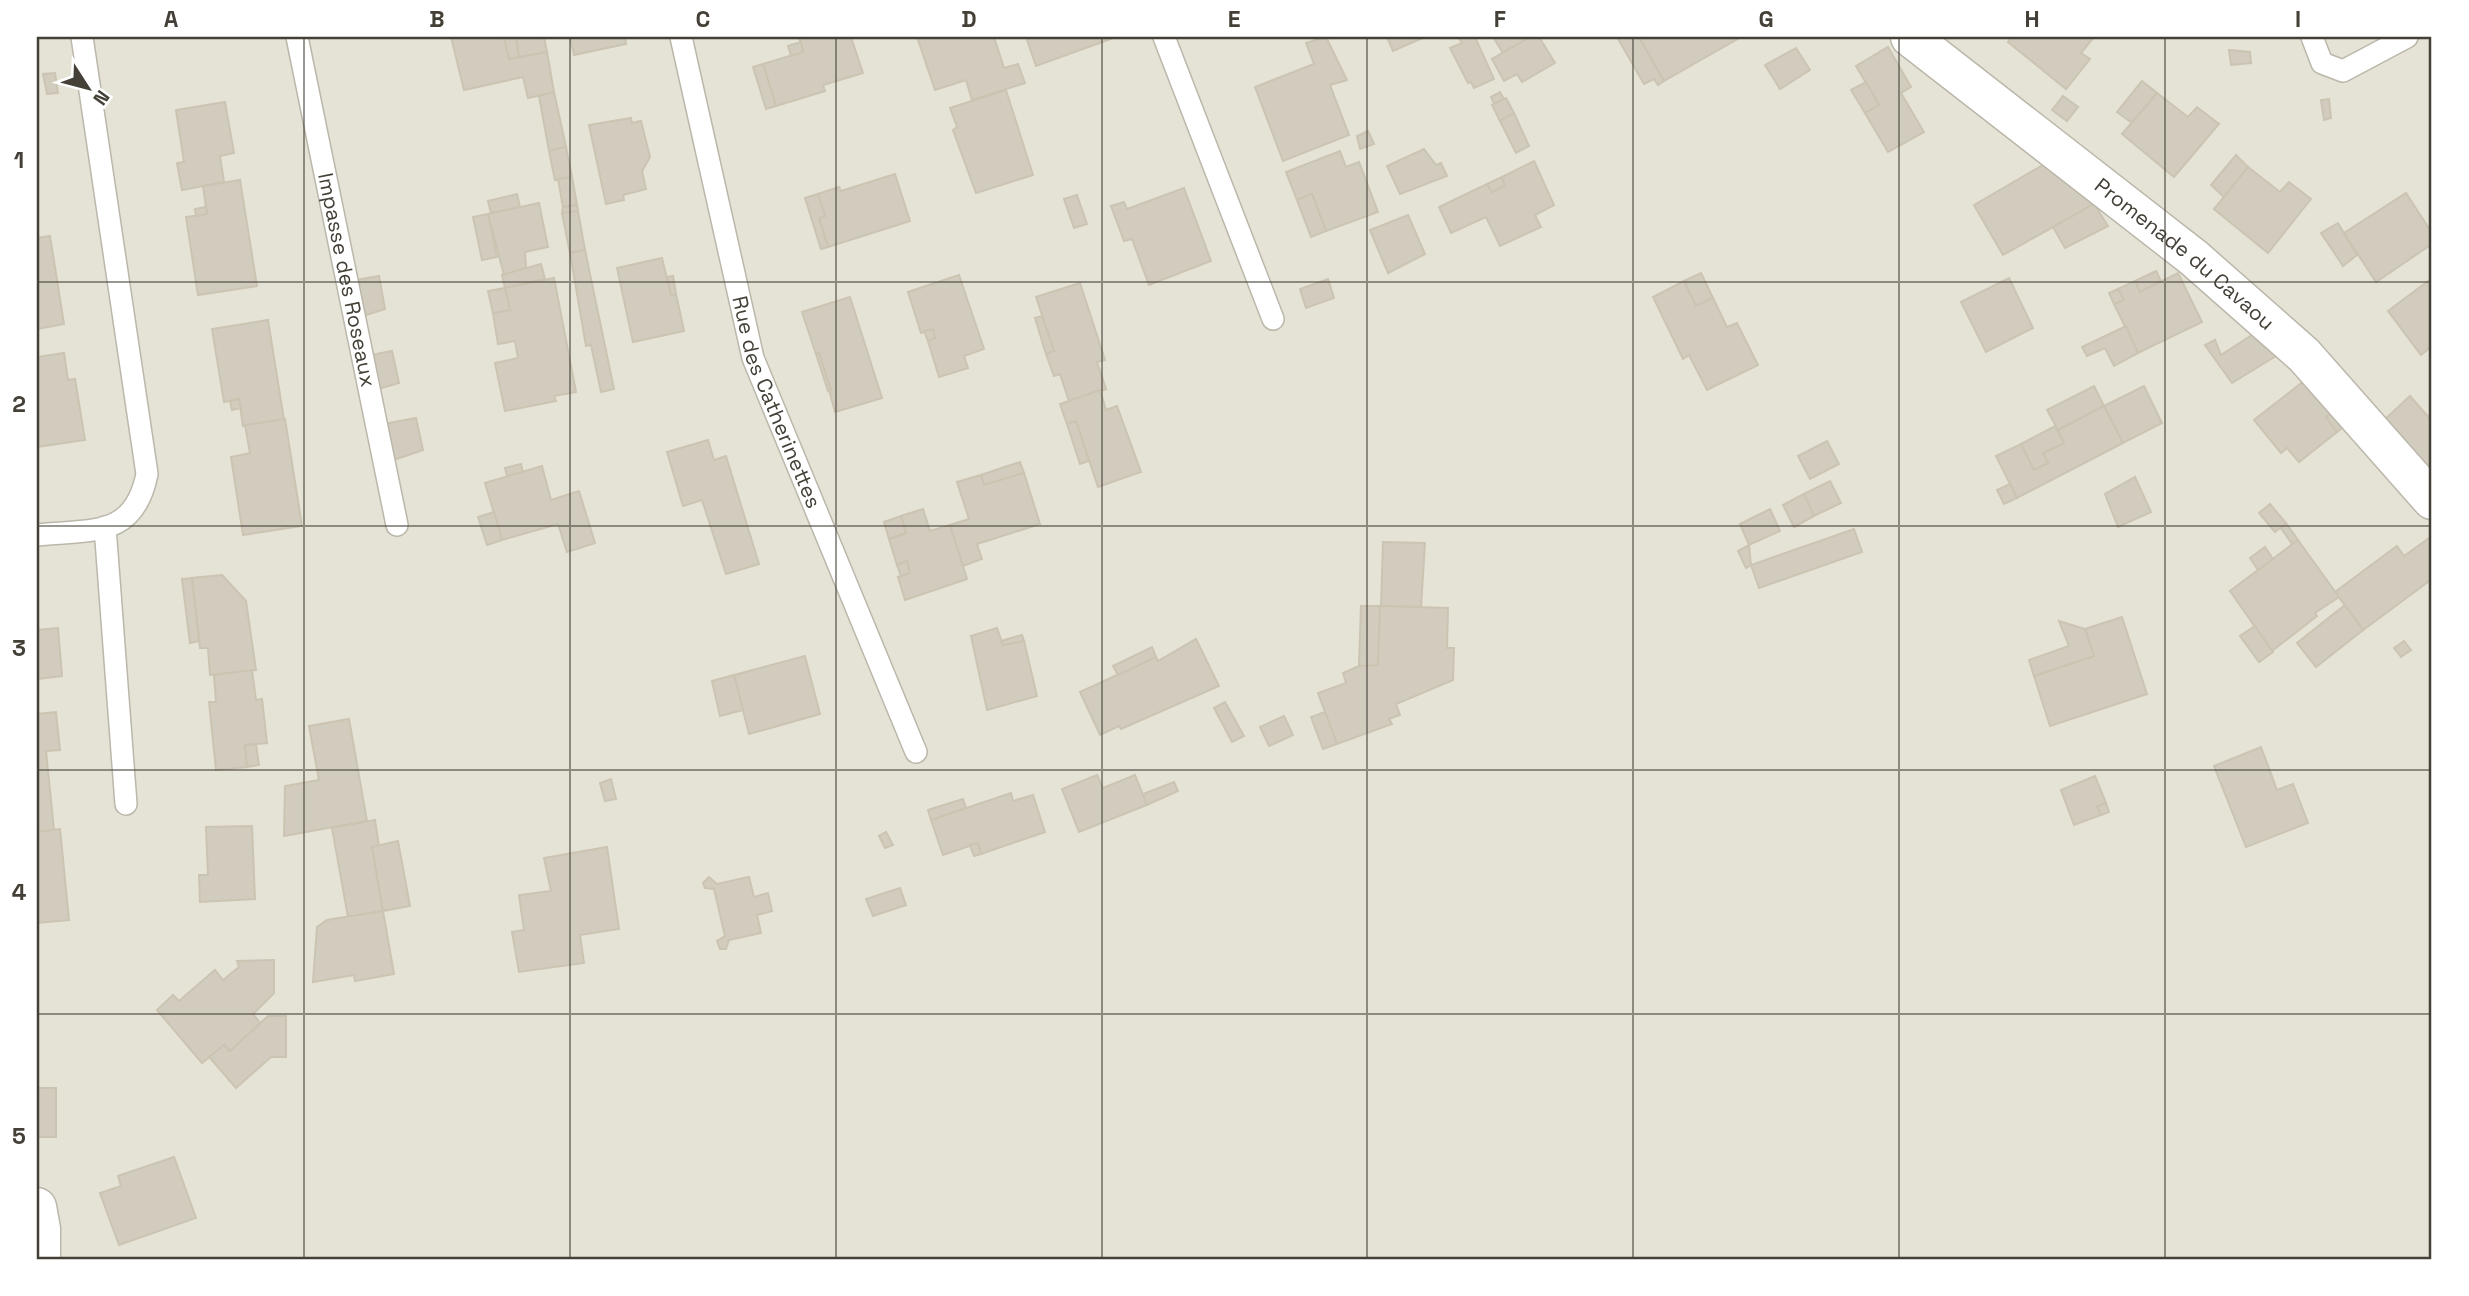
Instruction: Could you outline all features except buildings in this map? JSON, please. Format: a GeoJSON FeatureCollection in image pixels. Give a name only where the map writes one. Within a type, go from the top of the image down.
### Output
{"type":"FeatureCollection","features":[{"type":"Feature","properties":{"kind":"street","name":"Promenade du Cavaou"},"geometry":{"type":"LineString","coordinates":[[1910,37],[2194,258],[2294,346],[2432,500]]}},
{"type":"Feature","properties":{"kind":"street"},"geometry":{"type":"LineString","coordinates":[[37,1207],[41,1229],[41,1259]]}},
{"type":"Feature","properties":{"kind":"lane"},"geometry":{"type":"LineString","coordinates":[[37,535],[105,527],[128,517],[142,499],[146,474],[82,37]]}},
{"type":"Feature","properties":{"kind":"lane","name":"Impasse des Roseaux"},"geometry":{"type":"LineString","coordinates":[[297,37],[397,525]]}},
{"type":"Feature","properties":{"kind":"lane","name":"Rue des Catherinettes"},"geometry":{"type":"LineString","coordinates":[[681,37],[753,358],[916,752]]}},
{"type":"Feature","properties":{"kind":"lane"},"geometry":{"type":"LineString","coordinates":[[1164,37],[1273,319]]}},
{"type":"Feature","properties":{"kind":"lane"},"geometry":{"type":"LineString","coordinates":[[2312,37],[2322,63],[2343,71],[2407,37]]}},
{"type":"Feature","properties":{"kind":"lane"},"geometry":{"type":"LineString","coordinates":[[105,527],[126,804]]}},
{"type":"Feature","properties":{"kind":"shaded area"},"geometry":{"type":"Polygon","coordinates":[[[37,37],[2432,37],[2432,1259],[37,1259],[37,37]]]}}]}
